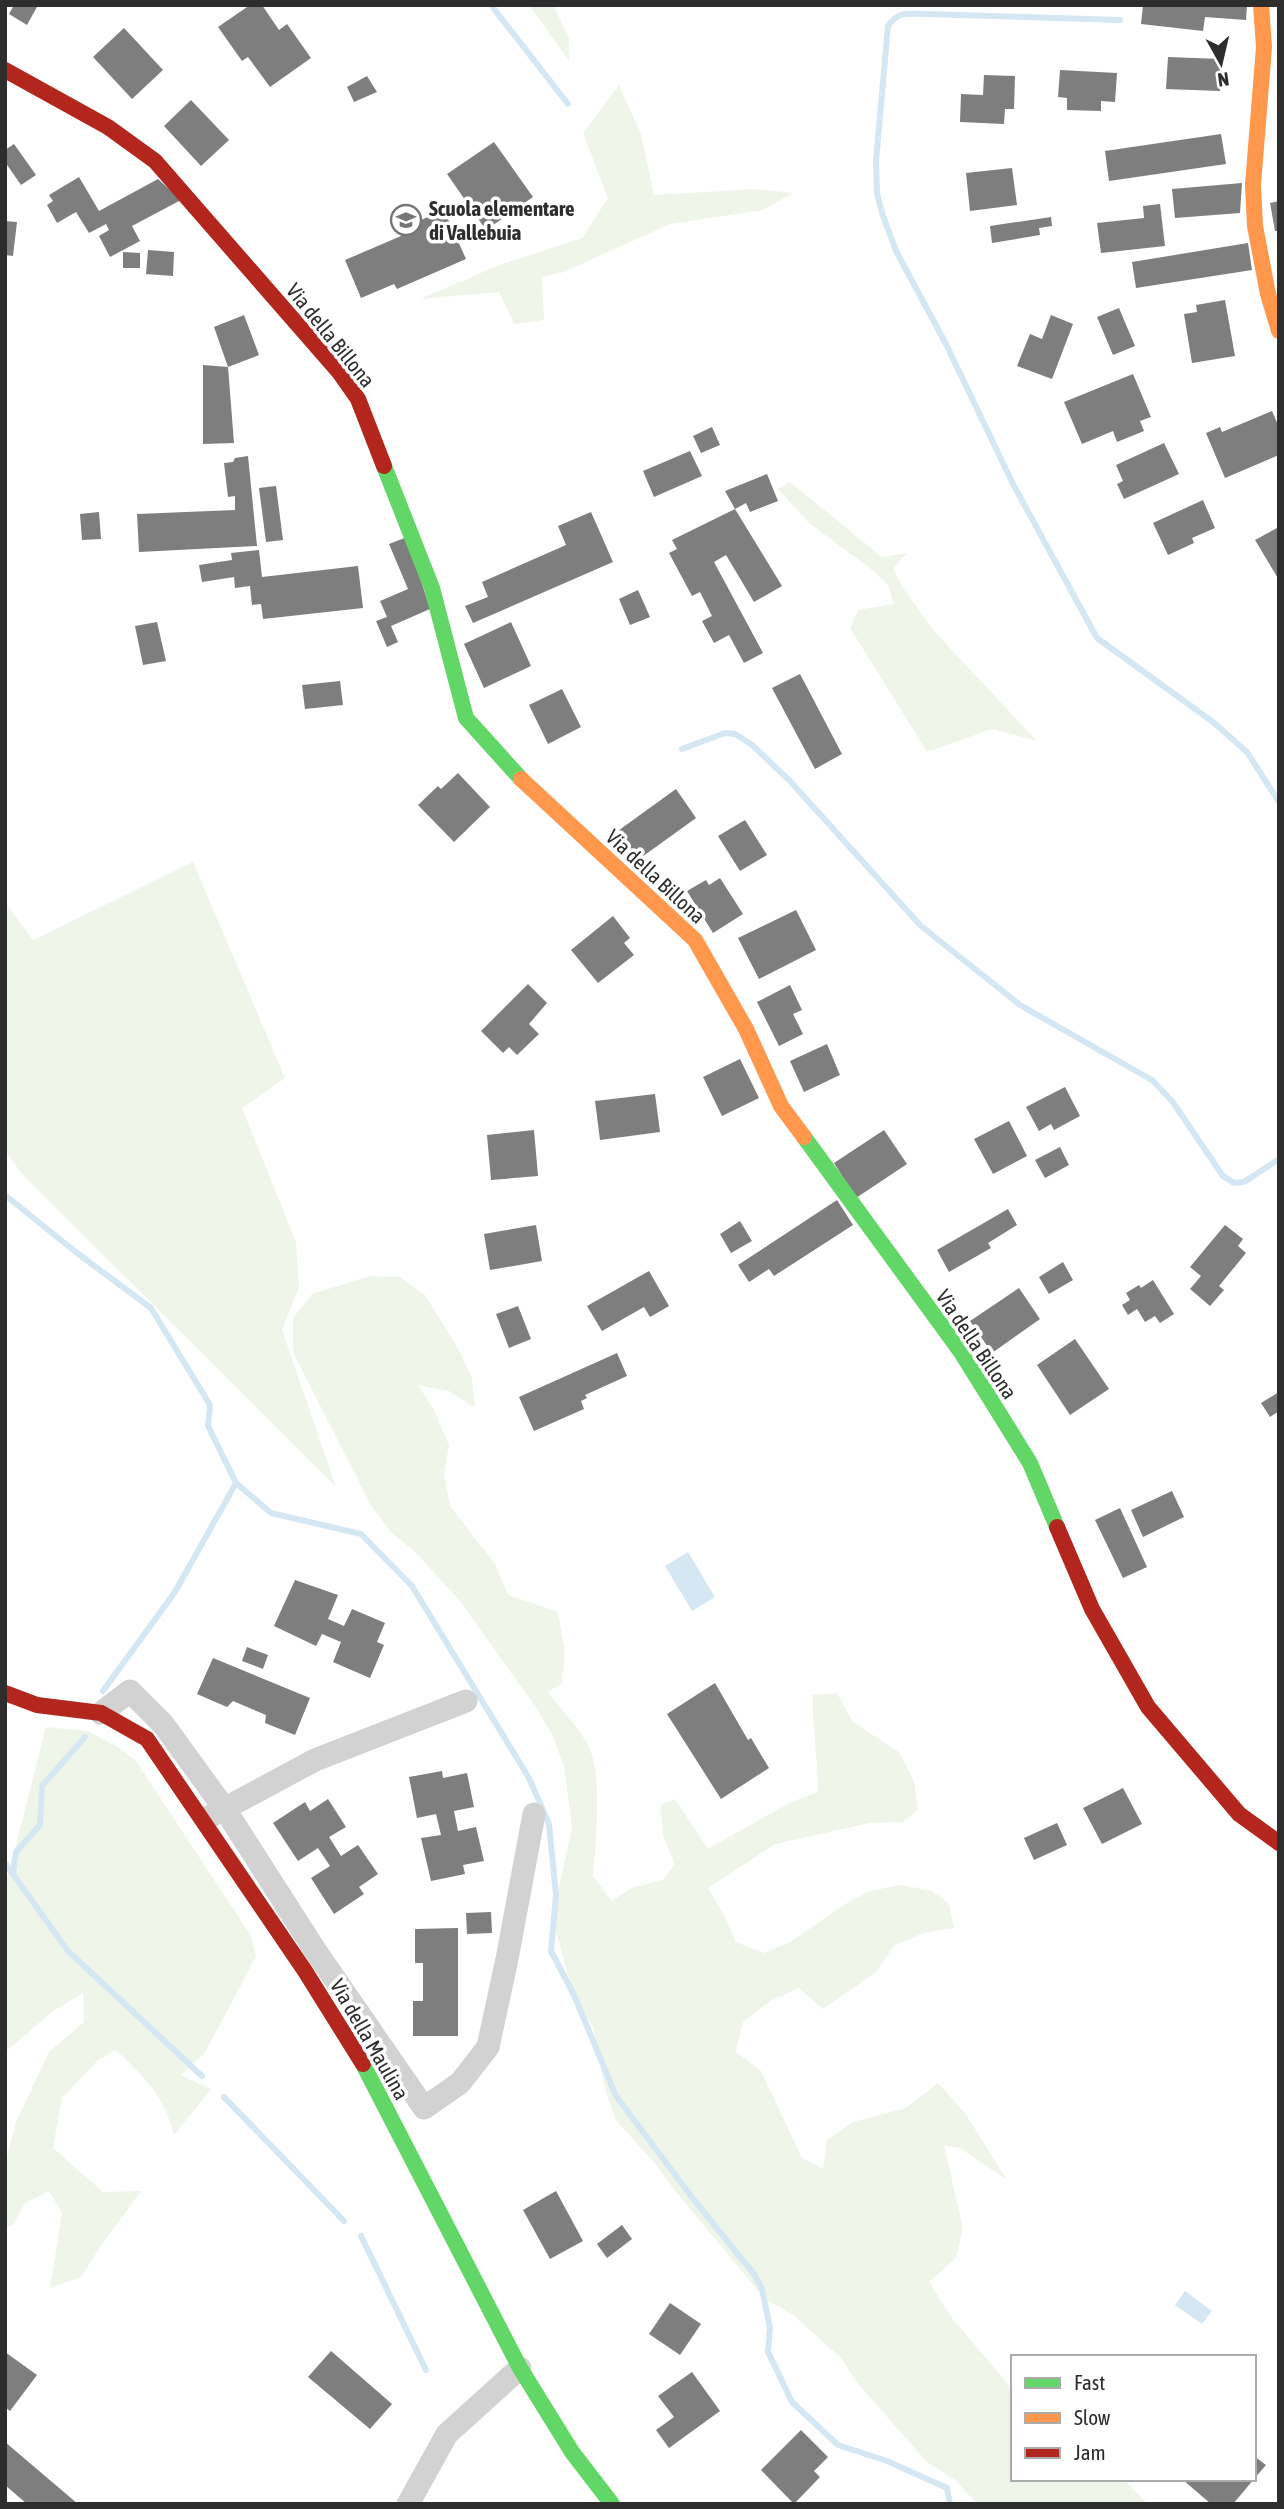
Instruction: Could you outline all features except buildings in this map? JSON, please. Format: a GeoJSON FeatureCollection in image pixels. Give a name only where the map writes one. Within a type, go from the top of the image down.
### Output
{"type":"FeatureCollection","features":[{"type":"Feature","properties":{"kind":"street"},"geometry":{"type":"LineString","coordinates":[[1261,5],[1264,47],[1254,185],[1255,226],[1268,294],[1279,331]]}},
{"type":"Feature","properties":{"kind":"street","name":"Via della Billona"},"geometry":{"type":"LineString","coordinates":[[5,70],[108,127],[155,161],[339,372],[358,400],[432,588],[466,718],[528,787],[695,940],[746,1029],[781,1106],[961,1352],[1030,1463],[1092,1609],[1148,1707],[1239,1814],[1279,1843]]}},
{"type":"Feature","properties":{"kind":"street"},"geometry":{"type":"LineString","coordinates":[[101,1713],[131,1691],[163,1724],[224,1808],[315,1950],[424,2108],[460,2083],[488,2047],[534,1814]]}},
{"type":"Feature","properties":{"kind":"street","name":"Via della Maulina"},"geometry":{"type":"LineString","coordinates":[[5,1693],[37,1705],[101,1713],[147,1739],[306,1970],[373,2081],[520,2368],[572,2452],[612,2504]]}},
{"type":"Feature","properties":{"kind":"street"},"geometry":{"type":"LineString","coordinates":[[202,1820],[315,1760],[466,1701]]}},
{"type":"Feature","properties":{"kind":"street"},"geometry":{"type":"LineString","coordinates":[[408,2504],[447,2434],[520,2368]]}},
{"type":"Feature","properties":{"kind":"shaded area"},"geometry":{"type":"Polygon","coordinates":[[[529,5],[553,5],[569,38],[569,61],[529,5]]]}},
{"type":"Feature","properties":{"kind":"shaded area"},"geometry":{"type":"Polygon","coordinates":[[[619,85],[641,134],[654,195],[756,189],[793,193],[763,210],[670,224],[564,272],[542,277],[544,320],[514,324],[499,292],[420,299],[499,265],[582,238],[608,198],[583,133],[619,85]]]}},
{"type":"Feature","properties":{"kind":"shaded area"},"geometry":{"type":"Polygon","coordinates":[[[790,482],[882,557],[907,553],[893,569],[903,588],[933,630],[1037,741],[992,729],[927,752],[850,628],[858,610],[893,604],[889,586],[871,569],[809,523],[778,489],[790,482]]]}},
{"type":"Feature","properties":{"kind":"shaded area"},"geometry":{"type":"Polygon","coordinates":[[[193,862],[285,1078],[242,1108],[296,1242],[299,1287],[282,1330],[336,1487],[21,1173],[5,1150],[5,902],[33,940],[193,862]]]}},
{"type":"Feature","properties":{"kind":"shaded area"},"geometry":{"type":"Polygon","coordinates":[[[370,1276],[400,1277],[425,1295],[459,1350],[472,1378],[475,1408],[449,1391],[418,1385],[434,1410],[449,1445],[444,1475],[450,1506],[495,1564],[508,1595],[558,1612],[565,1653],[562,1683],[548,1692],[584,1738],[593,1757],[597,1809],[593,1876],[612,1901],[633,1887],[663,1880],[675,1864],[663,1836],[660,1805],[675,1799],[708,1849],[789,1803],[818,1792],[813,1695],[837,1693],[853,1722],[899,1752],[914,1781],[918,1810],[902,1822],[870,1823],[775,1844],[708,1888],[736,1942],[764,1953],[792,1941],[842,1906],[869,1891],[901,1885],[932,1891],[949,1904],[954,1928],[923,1933],[894,1946],[876,1972],[823,2009],[799,1988],[770,2001],[743,2022],[736,2052],[761,2071],[802,2158],[823,2169],[827,2140],[853,2122],[906,2108],[938,2083],[965,2113],[1007,2180],[960,2148],[944,2145],[963,2228],[956,2258],[929,2282],[952,2318],[1011,2388],[1011,2481],[1125,2481],[1148,2504],[977,2504],[955,2480],[927,2462],[858,2384],[841,2358],[793,2315],[764,2298],[657,2166],[615,2119],[605,2089],[593,2027],[575,1999],[552,1918],[572,1828],[564,1766],[553,1737],[537,1709],[459,1600],[416,1553],[391,1532],[370,1504],[293,1352],[293,1318],[312,1294],[370,1276]]]}},
{"type":"Feature","properties":{"kind":"shaded area"},"geometry":{"type":"Polygon","coordinates":[[[46,1727],[87,1731],[116,1746],[136,1761],[251,1936],[256,1957],[204,2054],[181,2075],[211,2089],[174,2135],[159,2098],[116,2050],[97,2061],[62,2098],[53,2148],[103,2192],[141,2191],[81,2277],[50,2288],[62,2213],[49,2191],[24,2204],[13,2225],[5,2228],[5,2163],[16,2122],[49,2052],[84,2022],[83,1993],[53,2011],[5,2052],[5,1876],[8,1876],[46,1727]]]}},
{"type":"Feature","properties":{"kind":"water"},"geometry":{"type":"Polygon","coordinates":[[[688,1552],[715,1597],[692,1611],[665,1566],[688,1552]]]}},
{"type":"Feature","properties":{"kind":"water"},"geometry":{"type":"Polygon","coordinates":[[[1185,2291],[1212,2311],[1202,2324],[1175,2305],[1185,2291]]]}},
{"type":"Feature","properties":{"kind":"waterway"},"geometry":{"type":"LineString","coordinates":[[491,5],[568,104]]}},
{"type":"Feature","properties":{"kind":"waterway"},"geometry":{"type":"LineString","coordinates":[[1120,20],[914,14],[896,17],[888,26],[876,161],[877,193],[896,251],[946,344],[1013,484],[1097,638],[1213,722],[1247,752],[1279,802]]}},
{"type":"Feature","properties":{"kind":"waterway"},"geometry":{"type":"LineString","coordinates":[[682,749],[725,733],[735,734],[751,744],[789,780],[921,926],[1020,1005],[1152,1080],[1172,1101],[1223,1176],[1234,1183],[1244,1182],[1279,1159]]}},
{"type":"Feature","properties":{"kind":"waterway"},"geometry":{"type":"LineString","coordinates":[[5,1195],[151,1308],[210,1405],[208,1426],[236,1483],[271,1513],[361,1534],[412,1586],[529,1778],[549,1824],[556,1895],[551,1951],[574,1995],[616,2096],[754,2274],[762,2289],[770,2328],[768,2352],[792,2402],[838,2445],[887,2461],[947,2488],[950,2504]]}},
{"type":"Feature","properties":{"kind":"waterway"},"geometry":{"type":"LineString","coordinates":[[103,1691],[175,1592],[236,1483]]}},
{"type":"Feature","properties":{"kind":"waterway"},"geometry":{"type":"LineString","coordinates":[[13,1874],[16,1852],[40,1825],[42,1786],[85,1737]]}},
{"type":"Feature","properties":{"kind":"waterway"},"geometry":{"type":"LineString","coordinates":[[5,1863],[68,1951],[202,2076]]}},
{"type":"Feature","properties":{"kind":"waterway"},"geometry":{"type":"LineString","coordinates":[[224,2097],[344,2221]]}},
{"type":"Feature","properties":{"kind":"waterway"},"geometry":{"type":"LineString","coordinates":[[361,2236],[426,2370]]}},
{"type":"Feature","properties":{"kind":"traffic: fast"},"geometry":{"type":"LineString","coordinates":[[384,466],[432,588],[466,718],[521,779]]}},
{"type":"Feature","properties":{"kind":"traffic: fast"},"geometry":{"type":"LineString","coordinates":[[804,1137],[961,1352],[1030,1463],[1057,1527]]}},
{"type":"Feature","properties":{"kind":"traffic: fast"},"geometry":{"type":"LineString","coordinates":[[363,2064],[520,2368],[572,2452],[612,2504]]}},
{"type":"Feature","properties":{"kind":"traffic: slow"},"geometry":{"type":"LineString","coordinates":[[1261,5],[1264,47],[1253,185],[1255,226],[1268,294],[1279,331]]}},
{"type":"Feature","properties":{"kind":"traffic: slow"},"geometry":{"type":"LineString","coordinates":[[521,779],[695,940],[746,1029],[781,1106],[804,1137]]}},
{"type":"Feature","properties":{"kind":"traffic: jam"},"geometry":{"type":"LineString","coordinates":[[5,70],[108,127],[155,161],[339,372],[358,399],[384,466]]}},
{"type":"Feature","properties":{"kind":"traffic: jam"},"geometry":{"type":"LineString","coordinates":[[1057,1527],[1092,1609],[1148,1707],[1239,1814],[1279,1843]]}},
{"type":"Feature","properties":{"kind":"traffic: jam"},"geometry":{"type":"LineString","coordinates":[[5,1693],[37,1705],[101,1713],[147,1739],[305,1971],[363,2064]]}},
{"type":"Feature","properties":{"kind":"place","name":"Scuola elementare di Vallebuia"},"geometry":{"type":"Point","coordinates":[406,220]}}]}
